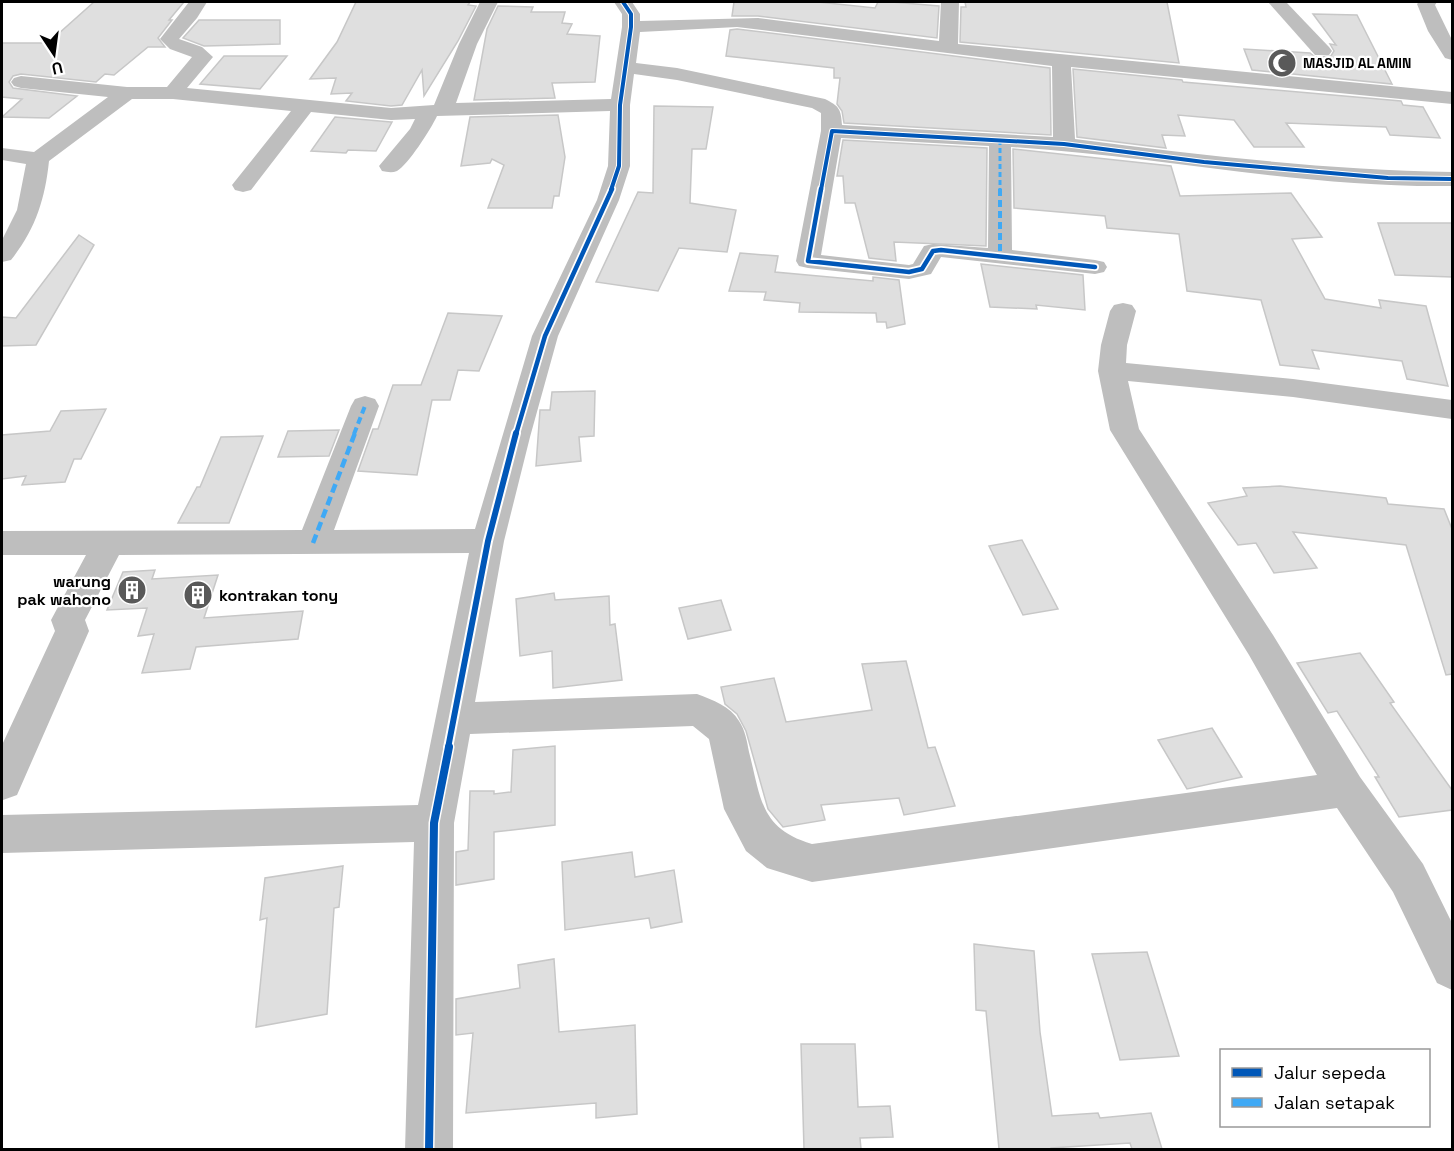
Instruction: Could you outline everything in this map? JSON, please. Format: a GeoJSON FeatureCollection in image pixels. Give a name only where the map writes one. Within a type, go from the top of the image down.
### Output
{"type":"FeatureCollection","features":[{"type":"Feature","properties":{"kind":"street"},"geometry":{"type":"LineString","coordinates":[[172,93],[203,57],[196,51],[176,46],[169,39],[191,14],[198,2]]}},
{"type":"Feature","properties":{"kind":"street"},"geometry":{"type":"LineString","coordinates":[[390,166],[436,111],[489,2]]}},
{"type":"Feature","properties":{"kind":"street"},"geometry":{"type":"LineString","coordinates":[[948,47],[950,2]]}},
{"type":"Feature","properties":{"kind":"street"},"geometry":{"type":"LineString","coordinates":[[1277,2],[1322,51]]}},
{"type":"Feature","properties":{"kind":"street"},"geometry":{"type":"LineString","coordinates":[[1428,2],[1426,4],[1437,31],[1452,54]]}},
{"type":"Feature","properties":{"kind":"street"},"geometry":{"type":"LineString","coordinates":[[429,1149],[434,823],[488,541],[500,492],[545,336],[608,200],[619,166],[620,105],[625,67],[627,14],[828,30],[990,54],[1452,98]]}},
{"type":"Feature","properties":{"kind":"street"},"geometry":{"type":"LineString","coordinates":[[1061,59],[1064,144]]}},
{"type":"Feature","properties":{"kind":"street"},"geometry":{"type":"LineString","coordinates":[[625,67],[677,74],[818,103],[831,110],[832,131],[808,261],[909,272],[922,269],[933,251],[937,250],[1095,267]]}},
{"type":"Feature","properties":{"kind":"street"},"geometry":{"type":"LineString","coordinates":[[21,82],[127,93],[172,93],[392,114],[620,105]]}},
{"type":"Feature","properties":{"kind":"street"},"geometry":{"type":"LineString","coordinates":[[2,154],[38,159],[127,93]]}},
{"type":"Feature","properties":{"kind":"street"},"geometry":{"type":"LineString","coordinates":[[243,185],[305,107]]}},
{"type":"Feature","properties":{"kind":"street"},"geometry":{"type":"LineString","coordinates":[[832,131],[1064,144],[1204,162],[1388,178],[1452,179]]}},
{"type":"Feature","properties":{"kind":"street"},"geometry":{"type":"LineString","coordinates":[[1000,140],[1000,256]]}},
{"type":"Feature","properties":{"kind":"street"},"geometry":{"type":"LineString","coordinates":[[2,255],[24,223],[33,200],[38,159]]}},
{"type":"Feature","properties":{"kind":"street"},"geometry":{"type":"LineString","coordinates":[[1123,311],[1113,345],[1113,371],[1125,430],[1261,645],[1346,789],[1408,878],[1452,968]]}},
{"type":"Feature","properties":{"kind":"street"},"geometry":{"type":"LineString","coordinates":[[1113,371],[1293,388],[1452,409]]}},
{"type":"Feature","properties":{"kind":"street"},"geometry":{"type":"LineString","coordinates":[[313,543],[365,406]]}},
{"type":"Feature","properties":{"kind":"street"},"geometry":{"type":"LineString","coordinates":[[2,543],[488,541]]}},
{"type":"Feature","properties":{"kind":"street"},"geometry":{"type":"LineString","coordinates":[[2,731],[52,630],[68,620],[108,543]]}},
{"type":"Feature","properties":{"kind":"street"},"geometry":{"type":"LineString","coordinates":[[3,783],[72,631],[68,620]]}},
{"type":"Feature","properties":{"kind":"street"},"geometry":{"type":"LineString","coordinates":[[454,719],[697,710],[714,719],[726,732],[744,809],[760,837],[781,854],[812,863],[1346,789]]}},
{"type":"Feature","properties":{"kind":"street"},"geometry":{"type":"LineString","coordinates":[[2,834],[434,823]]}},
{"type":"Feature","properties":{"kind":"building"},"geometry":{"type":"Polygon","coordinates":[[[94,2],[184,2],[158,38],[165,47],[148,47],[114,75],[105,74],[96,82],[21,74],[13,76],[9,82],[13,88],[77,96],[49,118],[2,117],[22,99],[2,97],[2,43],[48,43],[94,2]]]}},
{"type":"Feature","properties":{"kind":"building"},"geometry":{"type":"Polygon","coordinates":[[[356,2],[470,2],[468,5],[476,6],[458,41],[424,96],[422,70],[402,105],[391,106],[346,101],[352,93],[331,94],[336,78],[310,79],[337,42],[356,2]]]}},
{"type":"Feature","properties":{"kind":"building"},"geometry":{"type":"Polygon","coordinates":[[[734,2],[818,2],[875,8],[878,2],[939,6],[937,38],[758,16],[732,16],[734,2]]]}},
{"type":"Feature","properties":{"kind":"building"},"geometry":{"type":"Polygon","coordinates":[[[965,2],[1167,2],[1179,63],[960,42],[961,7],[966,7],[965,2]]]}},
{"type":"Feature","properties":{"kind":"building"},"geometry":{"type":"Polygon","coordinates":[[[498,6],[533,7],[531,12],[565,12],[562,23],[572,24],[567,34],[600,36],[595,82],[552,83],[555,98],[474,100],[487,29],[498,6]]]}},
{"type":"Feature","properties":{"kind":"building"},"geometry":{"type":"Polygon","coordinates":[[[1313,14],[1357,15],[1392,84],[1252,70],[1244,49],[1310,53],[1315,57],[1331,56],[1334,51],[1330,44],[1336,45],[1313,14]]]}},
{"type":"Feature","properties":{"kind":"building"},"geometry":{"type":"Polygon","coordinates":[[[199,20],[280,20],[280,44],[204,46],[183,38],[199,20]]]}},
{"type":"Feature","properties":{"kind":"building"},"geometry":{"type":"Polygon","coordinates":[[[737,29],[1050,68],[1051,135],[844,123],[842,111],[837,104],[840,78],[834,78],[834,68],[726,56],[730,30],[737,29]]]}},
{"type":"Feature","properties":{"kind":"building"},"geometry":{"type":"Polygon","coordinates":[[[224,56],[287,56],[260,89],[200,84],[224,56]]]}},
{"type":"Feature","properties":{"kind":"building"},"geometry":{"type":"Polygon","coordinates":[[[1073,69],[1182,80],[1183,82],[1401,101],[1403,105],[1423,107],[1440,138],[1390,135],[1386,127],[1286,123],[1304,147],[1254,147],[1234,120],[1178,115],[1185,136],[1162,135],[1166,148],[1077,137],[1073,69]]]}},
{"type":"Feature","properties":{"kind":"building"},"geometry":{"type":"Polygon","coordinates":[[[654,106],[713,107],[706,149],[692,149],[690,203],[736,210],[727,252],[679,248],[658,291],[596,282],[638,192],[653,193],[654,106]]]}},
{"type":"Feature","properties":{"kind":"building"},"geometry":{"type":"Polygon","coordinates":[[[558,115],[565,157],[559,196],[554,196],[552,208],[488,208],[504,165],[492,159],[490,163],[461,166],[470,117],[558,115]]]}},
{"type":"Feature","properties":{"kind":"building"},"geometry":{"type":"Polygon","coordinates":[[[335,117],[392,122],[376,151],[348,150],[346,153],[311,151],[335,117]]]}},
{"type":"Feature","properties":{"kind":"building"},"geometry":{"type":"Polygon","coordinates":[[[843,140],[987,148],[986,246],[894,242],[896,261],[869,258],[855,203],[845,203],[843,176],[837,176],[843,140]]]}},
{"type":"Feature","properties":{"kind":"building"},"geometry":{"type":"Polygon","coordinates":[[[1013,149],[1171,166],[1180,196],[1291,193],[1322,237],[1292,239],[1325,299],[1381,308],[1379,300],[1426,306],[1448,386],[1407,379],[1402,361],[1312,350],[1319,369],[1280,365],[1261,300],[1187,291],[1179,234],[1107,228],[1105,216],[1014,208],[1013,149]]]}},
{"type":"Feature","properties":{"kind":"building"},"geometry":{"type":"Polygon","coordinates":[[[1378,223],[1452,223],[1452,277],[1395,275],[1378,223]]]}},
{"type":"Feature","properties":{"kind":"building"},"geometry":{"type":"Polygon","coordinates":[[[79,235],[94,245],[36,345],[2,346],[2,317],[16,318],[79,235]]]}},
{"type":"Feature","properties":{"kind":"building"},"geometry":{"type":"Polygon","coordinates":[[[740,253],[778,256],[775,272],[873,281],[873,277],[899,280],[905,324],[887,328],[886,322],[877,322],[876,313],[799,312],[800,303],[764,300],[766,292],[729,291],[740,253]]]}},
{"type":"Feature","properties":{"kind":"building"},"geometry":{"type":"Polygon","coordinates":[[[981,264],[1083,275],[1085,310],[1036,305],[1037,309],[990,307],[981,264]]]}},
{"type":"Feature","properties":{"kind":"building"},"geometry":{"type":"Polygon","coordinates":[[[448,313],[502,316],[479,371],[458,370],[450,400],[432,400],[417,475],[358,471],[373,429],[378,429],[393,385],[421,385],[448,313]]]}},
{"type":"Feature","properties":{"kind":"building"},"geometry":{"type":"Polygon","coordinates":[[[595,391],[594,436],[579,437],[581,461],[536,466],[540,410],[550,410],[552,392],[595,391]]]}},
{"type":"Feature","properties":{"kind":"building"},"geometry":{"type":"Polygon","coordinates":[[[106,409],[81,459],[74,459],[65,482],[22,485],[26,476],[2,479],[2,435],[50,431],[61,411],[106,409]]]}},
{"type":"Feature","properties":{"kind":"building"},"geometry":{"type":"Polygon","coordinates":[[[339,430],[329,456],[278,457],[288,431],[339,430]]]}},
{"type":"Feature","properties":{"kind":"building"},"geometry":{"type":"Polygon","coordinates":[[[263,436],[229,523],[178,523],[197,487],[200,487],[221,437],[263,436]]]}},
{"type":"Feature","properties":{"kind":"building"},"geometry":{"type":"Polygon","coordinates":[[[1280,486],[1386,498],[1388,504],[1444,509],[1452,529],[1452,674],[1446,675],[1406,545],[1293,532],[1317,568],[1274,573],[1256,543],[1238,545],[1208,503],[1247,496],[1243,488],[1280,486]]]}},
{"type":"Feature","properties":{"kind":"building"},"geometry":{"type":"Polygon","coordinates":[[[1022,540],[1058,609],[1023,615],[989,546],[1022,540]]]}},
{"type":"Feature","properties":{"kind":"building"},"geometry":{"type":"Polygon","coordinates":[[[155,570],[152,579],[218,575],[204,618],[303,611],[298,639],[196,647],[190,669],[142,673],[154,634],[138,636],[147,608],[107,610],[123,572],[155,570]]]}},
{"type":"Feature","properties":{"kind":"building"},"geometry":{"type":"Polygon","coordinates":[[[554,593],[555,600],[609,596],[610,625],[615,624],[622,680],[553,688],[552,651],[520,656],[516,599],[554,593]]]}},
{"type":"Feature","properties":{"kind":"building"},"geometry":{"type":"Polygon","coordinates":[[[721,600],[731,630],[688,639],[679,608],[721,600]]]}},
{"type":"Feature","properties":{"kind":"building"},"geometry":{"type":"Polygon","coordinates":[[[1360,653],[1394,702],[1390,703],[1452,790],[1452,810],[1399,817],[1375,777],[1379,777],[1337,711],[1328,713],[1297,663],[1360,653]]]}},
{"type":"Feature","properties":{"kind":"building"},"geometry":{"type":"Polygon","coordinates":[[[906,661],[928,748],[935,747],[955,806],[904,815],[899,798],[821,805],[825,820],[783,827],[768,809],[746,731],[737,714],[725,704],[721,687],[774,678],[786,722],[872,710],[862,664],[906,661]]]}},
{"type":"Feature","properties":{"kind":"building"},"geometry":{"type":"Polygon","coordinates":[[[1212,728],[1242,777],[1187,789],[1158,740],[1212,728]]]}},
{"type":"Feature","properties":{"kind":"building"},"geometry":{"type":"Polygon","coordinates":[[[555,746],[555,825],[494,832],[494,879],[456,885],[456,852],[468,850],[470,791],[494,791],[494,794],[511,792],[513,750],[555,746]]]}},
{"type":"Feature","properties":{"kind":"building"},"geometry":{"type":"Polygon","coordinates":[[[632,852],[635,877],[674,870],[682,922],[651,928],[649,918],[565,930],[562,862],[632,852]]]}},
{"type":"Feature","properties":{"kind":"building"},"geometry":{"type":"Polygon","coordinates":[[[343,866],[339,907],[334,908],[327,1014],[256,1027],[267,918],[260,920],[265,878],[343,866]]]}},
{"type":"Feature","properties":{"kind":"building"},"geometry":{"type":"Polygon","coordinates":[[[974,944],[1034,951],[1040,1032],[1052,1116],[1098,1113],[1100,1118],[1151,1113],[1162,1149],[1132,1149],[1130,1143],[1051,1149],[999,1149],[986,1011],[976,1010],[974,944]]]}},
{"type":"Feature","properties":{"kind":"building"},"geometry":{"type":"Polygon","coordinates":[[[1147,952],[1179,1056],[1120,1060],[1092,954],[1147,952]]]}},
{"type":"Feature","properties":{"kind":"building"},"geometry":{"type":"Polygon","coordinates":[[[554,959],[559,1032],[635,1025],[637,1114],[596,1118],[596,1103],[466,1113],[473,1033],[456,1035],[456,999],[520,988],[518,965],[554,959]]]}},
{"type":"Feature","properties":{"kind":"building"},"geometry":{"type":"Polygon","coordinates":[[[801,1044],[855,1044],[858,1107],[890,1106],[893,1137],[860,1138],[861,1149],[804,1149],[801,1044]]]}},
{"type":"Feature","properties":{"kind":"marked path"},"geometry":{"type":"LineString","coordinates":[[1000,140],[1000,256]]}},
{"type":"Feature","properties":{"kind":"marked path"},"geometry":{"type":"LineString","coordinates":[[313,543],[365,406]]}},
{"type":"Feature","properties":{"kind":"cycle path"},"geometry":{"type":"LineString","coordinates":[[429,1150],[434,823],[488,541],[515,437],[545,336],[608,200],[619,166],[620,105],[631,27],[631,14],[623,2]]}},
{"type":"Feature","properties":{"kind":"cycle path"},"geometry":{"type":"LineString","coordinates":[[1095,267],[941,250],[933,251],[922,269],[909,272],[808,261],[832,131],[1064,144],[1204,162],[1388,178],[1452,179]]}},
{"type":"Feature","properties":{"kind":"place","name":"MASJID AL AMIN"},"geometry":{"type":"Point","coordinates":[1282,63]}},
{"type":"Feature","properties":{"kind":"place","name":"warung pak wahono"},"geometry":{"type":"Point","coordinates":[132,590]}},
{"type":"Feature","properties":{"kind":"place","name":"kontrakan tony"},"geometry":{"type":"Point","coordinates":[198,595]}}]}
